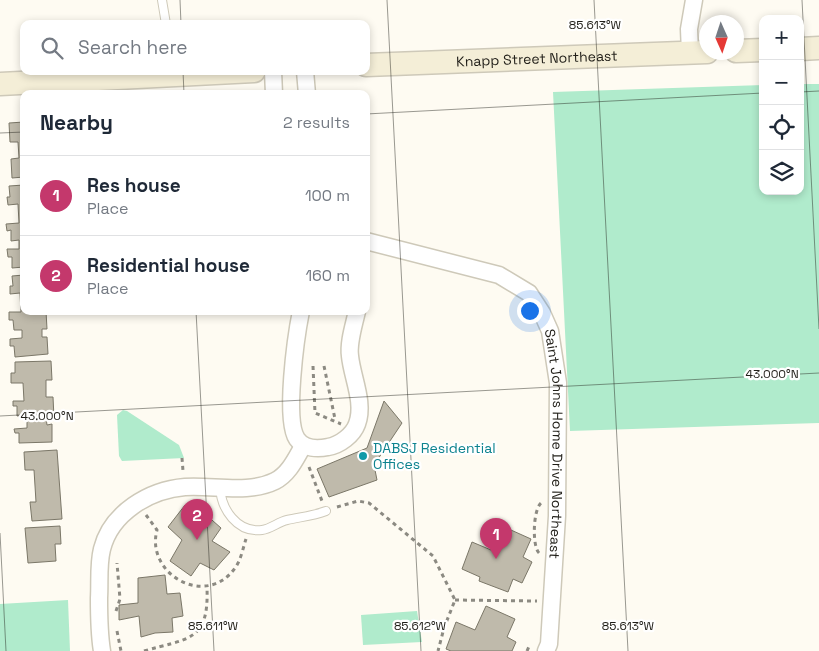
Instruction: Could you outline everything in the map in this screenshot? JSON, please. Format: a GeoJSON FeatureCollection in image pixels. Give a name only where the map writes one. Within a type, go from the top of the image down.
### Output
{"type":"FeatureCollection","features":[{"type":"Feature","properties":{"kind":"main road"},"geometry":{"type":"LineString","coordinates":[[804,49],[819,48]]}},
{"type":"Feature","properties":{"kind":"main road"},"geometry":{"type":"LineString","coordinates":[[744,51],[759,50]]}},
{"type":"Feature","properties":{"kind":"main road","name":"Knapp Street Northeast"},"geometry":{"type":"LineString","coordinates":[[370,65],[699,53]]}},
{"type":"Feature","properties":{"kind":"main road"},"geometry":{"type":"LineString","coordinates":[[0,84],[139,75]]}},
{"type":"Feature","properties":{"kind":"street"},"geometry":{"type":"LineString","coordinates":[[694,0],[689,29],[699,53]]}},
{"type":"Feature","properties":{"kind":"street"},"geometry":{"type":"LineString","coordinates":[[273,75],[274,90]]}},
{"type":"Feature","properties":{"kind":"street"},"geometry":{"type":"LineString","coordinates":[[305,75],[307,90]]}},
{"type":"Feature","properties":{"kind":"street","name":"Saint Johns Home Drive Northeast"},"geometry":{"type":"LineString","coordinates":[[370,242],[499,275],[529,293],[542,313],[550,331],[558,383],[558,516],[550,644],[546,651]]}},
{"type":"Feature","properties":{"kind":"street"},"geometry":{"type":"LineString","coordinates":[[300,315],[295,340],[291,418],[297,439],[303,446],[315,448],[327,448],[345,440],[352,432],[359,415],[350,354],[356,315]]}},
{"type":"Feature","properties":{"kind":"street"},"geometry":{"type":"LineString","coordinates":[[102,651],[99,633],[102,548],[108,533],[119,518],[148,497],[164,491],[184,487],[255,486],[275,481],[283,475],[303,446]]}},
{"type":"Feature","properties":{"kind":"lane"},"geometry":{"type":"LineString","coordinates":[[162,0],[165,20]]}},
{"type":"Feature","properties":{"kind":"lane"},"geometry":{"type":"LineString","coordinates":[[220,487],[224,507],[231,517],[249,529],[260,530],[270,528],[286,520],[304,518],[326,511]]}},
{"type":"Feature","properties":{"kind":"path"},"geometry":{"type":"LineString","coordinates":[[313,366],[315,413],[335,420],[352,432]]}},
{"type":"Feature","properties":{"kind":"path"},"geometry":{"type":"LineString","coordinates":[[324,366],[335,420]]}},
{"type":"Feature","properties":{"kind":"path"},"geometry":{"type":"LineString","coordinates":[[308,466],[326,511],[351,502],[369,503],[438,561],[456,600],[444,628],[438,651]]}},
{"type":"Feature","properties":{"kind":"path"},"geometry":{"type":"LineString","coordinates":[[140,518],[154,510]]}},
{"type":"Feature","properties":{"kind":"path"},"geometry":{"type":"LineString","coordinates":[[146,514],[157,530],[155,549],[162,565],[183,581],[194,586],[207,588],[229,576],[237,566],[249,529]]}},
{"type":"Feature","properties":{"kind":"path"},"geometry":{"type":"LineString","coordinates":[[113,558],[118,567],[120,599],[113,618]]}},
{"type":"Feature","properties":{"kind":"path"},"geometry":{"type":"LineString","coordinates":[[144,651],[193,637],[200,630],[206,611],[207,588]]}},
{"type":"Feature","properties":{"kind":"path"},"geometry":{"type":"LineString","coordinates":[[456,600],[543,601]]}},
{"type":"Feature","properties":{"kind":"path"},"geometry":{"type":"LineString","coordinates":[[114,626],[120,639],[121,651]]}},
{"type":"Feature","properties":{"kind":"green space"},"geometry":{"type":"Polygon","coordinates":[[[804,84],[819,84],[819,423],[570,431],[553,92],[759,85],[759,195],[804,195],[804,84]]]}},
{"type":"Feature","properties":{"kind":"green space"},"geometry":{"type":"Polygon","coordinates":[[[123,410],[179,445],[184,458],[122,461],[119,456],[117,415],[123,410]]]}},
{"type":"Feature","properties":{"kind":"green space"},"geometry":{"type":"Polygon","coordinates":[[[68,600],[70,651],[0,651],[0,604],[68,600]]]}},
{"type":"Feature","properties":{"kind":"green space"},"geometry":{"type":"Polygon","coordinates":[[[417,611],[422,642],[363,645],[361,615],[417,611]]]}},
{"type":"Feature","properties":{"kind":"building"},"geometry":{"type":"Polygon","coordinates":[[[20,122],[20,177],[12,178],[11,159],[19,158],[18,142],[10,142],[9,123],[20,122]]]}},
{"type":"Feature","properties":{"kind":"building"},"geometry":{"type":"Polygon","coordinates":[[[20,185],[20,267],[12,268],[12,257],[8,257],[7,249],[19,249],[19,240],[11,241],[11,230],[7,231],[6,224],[19,223],[18,204],[8,205],[7,197],[10,197],[9,186],[20,185]]]}},
{"type":"Feature","properties":{"kind":"building"},"geometry":{"type":"Polygon","coordinates":[[[20,275],[20,293],[10,294],[10,286],[13,286],[12,276],[20,275]]]}},
{"type":"Feature","properties":{"kind":"building"},"geometry":{"type":"Polygon","coordinates":[[[9,312],[20,312],[20,315],[46,315],[47,329],[42,329],[42,337],[47,337],[48,354],[15,357],[14,346],[10,346],[10,339],[22,338],[22,330],[14,330],[13,320],[9,320],[9,312]]]}},
{"type":"Feature","properties":{"kind":"building"},"geometry":{"type":"Polygon","coordinates":[[[51,361],[52,380],[46,380],[46,397],[53,397],[54,418],[46,418],[47,425],[52,424],[52,442],[19,443],[19,433],[15,433],[14,429],[27,428],[27,415],[17,416],[17,406],[13,406],[13,401],[24,401],[23,383],[11,383],[11,373],[15,373],[15,362],[51,361]]]}},
{"type":"Feature","properties":{"kind":"building","name":"DABSJ Residential Offices"},"geometry":{"type":"Polygon","coordinates":[[[384,401],[402,423],[374,465],[377,480],[329,497],[317,469],[367,448],[384,401]]]}},
{"type":"Feature","properties":{"kind":"building"},"geometry":{"type":"Polygon","coordinates":[[[57,450],[62,519],[32,521],[30,502],[36,502],[34,470],[25,470],[24,452],[57,450]]]}},
{"type":"Feature","properties":{"kind":"building"},"geometry":{"type":"Polygon","coordinates":[[[185,505],[200,516],[204,513],[221,528],[212,541],[230,552],[214,570],[200,563],[191,576],[170,561],[182,540],[168,527],[185,505]]]}},
{"type":"Feature","properties":{"kind":"building"},"geometry":{"type":"Polygon","coordinates":[[[60,526],[61,544],[55,544],[56,561],[28,563],[25,528],[60,526]]]}},
{"type":"Feature","properties":{"kind":"building"},"geometry":{"type":"Polygon","coordinates":[[[502,526],[531,539],[523,557],[532,562],[522,583],[513,579],[508,592],[479,581],[480,577],[462,569],[472,542],[491,550],[502,526]]]}},
{"type":"Feature","properties":{"kind":"building"},"geometry":{"type":"Polygon","coordinates":[[[165,575],[167,594],[180,593],[183,616],[172,618],[173,632],[155,633],[141,637],[139,616],[119,620],[119,605],[138,603],[138,578],[165,575]]]}},
{"type":"Feature","properties":{"kind":"building"},"geometry":{"type":"Polygon","coordinates":[[[486,606],[515,619],[507,637],[516,642],[512,651],[451,651],[446,649],[456,622],[475,630],[486,606]]]}},
{"type":"Feature","properties":{"kind":"place","name":"DABSJ Residential Offices"},"geometry":{"type":"Point","coordinates":[363,456]}},
{"type":"Feature","properties":{"kind":"place","name":"Residential house"},"geometry":{"type":"Point","coordinates":[197,540]}},
{"type":"Feature","properties":{"kind":"place","name":"Res house"},"geometry":{"type":"Point","coordinates":[496,559]}}]}
